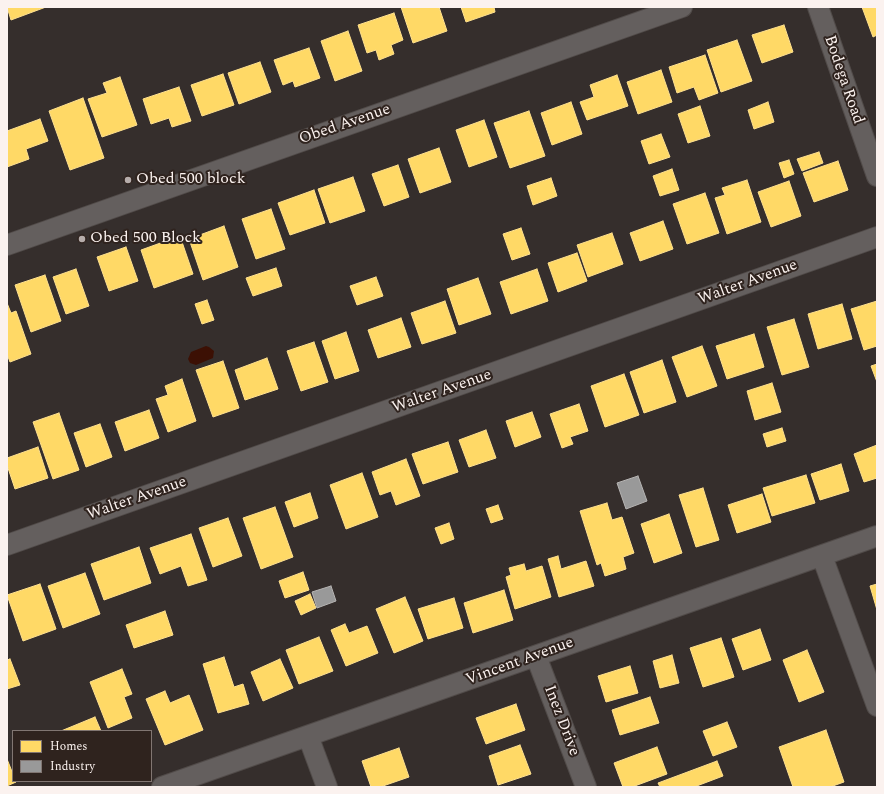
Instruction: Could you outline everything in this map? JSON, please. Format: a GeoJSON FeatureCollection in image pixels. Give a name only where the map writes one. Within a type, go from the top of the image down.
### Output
{"type":"FeatureCollection","features":[{"type":"Feature","properties":{"kind":"street","name":"Obed Avenue"},"geometry":{"type":"LineString","coordinates":[[7,244],[682,7]]}},
{"type":"Feature","properties":{"kind":"street","name":"Bodega Road"},"geometry":{"type":"LineString","coordinates":[[818,7],[877,176]]}},
{"type":"Feature","properties":{"kind":"street","name":"Walter Avenue"},"geometry":{"type":"LineString","coordinates":[[7,545],[877,236]]}},
{"type":"Feature","properties":{"kind":"street","name":"Vincent Avenue"},"geometry":{"type":"LineString","coordinates":[[162,787],[877,536]]}},
{"type":"Feature","properties":{"kind":"street"},"geometry":{"type":"LineString","coordinates":[[822,556],[877,706]]}},
{"type":"Feature","properties":{"kind":"street","name":"Inez Drive"},"geometry":{"type":"LineString","coordinates":[[536,656],[586,787]]}},
{"type":"Feature","properties":{"kind":"street"},"geometry":{"type":"LineString","coordinates":[[308,736],[327,787]]}},
{"type":"Feature","properties":{"kind":"shaded area"},"geometry":{"type":"Polygon","coordinates":[[[206,346],[214,351],[213,358],[196,365],[190,363],[188,359],[191,352],[206,346]]]}},
{"type":"Feature","properties":{"kind":"building: Homes"},"geometry":{"type":"Polygon","coordinates":[[[7,7],[46,7],[11,20],[7,7]]]}},
{"type":"Feature","properties":{"kind":"building: Homes"},"geometry":{"type":"Polygon","coordinates":[[[401,7],[439,7],[447,31],[413,43],[401,7]]]}},
{"type":"Feature","properties":{"kind":"building: Homes"},"geometry":{"type":"Polygon","coordinates":[[[461,7],[494,7],[495,12],[466,22],[461,7]]]}},
{"type":"Feature","properties":{"kind":"building: Homes"},"geometry":{"type":"Polygon","coordinates":[[[862,7],[877,7],[877,35],[873,37],[862,7]]]}},
{"type":"Feature","properties":{"kind":"building: Homes"},"geometry":{"type":"Polygon","coordinates":[[[394,13],[403,40],[391,45],[394,54],[379,60],[376,50],[367,53],[358,25],[394,13]]]}},
{"type":"Feature","properties":{"kind":"building: Homes"},"geometry":{"type":"Polygon","coordinates":[[[784,25],[793,52],[762,63],[752,35],[784,25]]]}},
{"type":"Feature","properties":{"kind":"building: Homes"},"geometry":{"type":"Polygon","coordinates":[[[348,31],[362,71],[335,81],[321,41],[348,31]]]}},
{"type":"Feature","properties":{"kind":"building: Homes"},"geometry":{"type":"Polygon","coordinates":[[[737,40],[752,81],[721,92],[707,50],[737,40]]]}},
{"type":"Feature","properties":{"kind":"building: Homes"},"geometry":{"type":"Polygon","coordinates":[[[309,48],[320,78],[295,87],[293,81],[283,85],[274,60],[309,48]]]}},
{"type":"Feature","properties":{"kind":"building: Homes"},"geometry":{"type":"Polygon","coordinates":[[[705,55],[718,93],[699,100],[694,87],[677,93],[669,67],[705,55]]]}},
{"type":"Feature","properties":{"kind":"building: Homes"},"geometry":{"type":"Polygon","coordinates":[[[260,62],[271,92],[239,104],[228,73],[260,62]]]}},
{"type":"Feature","properties":{"kind":"building: Homes"},"geometry":{"type":"Polygon","coordinates":[[[661,70],[672,102],[638,114],[627,82],[661,70]]]}},
{"type":"Feature","properties":{"kind":"building: Homes"},"geometry":{"type":"Polygon","coordinates":[[[223,74],[234,105],[202,116],[191,85],[223,74]]]}},
{"type":"Feature","properties":{"kind":"building: Homes"},"geometry":{"type":"Polygon","coordinates":[[[617,75],[628,106],[587,120],[580,102],[594,97],[590,85],[617,75]]]}},
{"type":"Feature","properties":{"kind":"building: Homes"},"geometry":{"type":"Polygon","coordinates":[[[120,77],[137,125],[102,137],[88,99],[107,93],[103,83],[120,77]]]}},
{"type":"Feature","properties":{"kind":"building: Homes"},"geometry":{"type":"Polygon","coordinates":[[[179,87],[191,121],[172,127],[169,118],[151,124],[143,99],[179,87]]]}},
{"type":"Feature","properties":{"kind":"building: Homes"},"geometry":{"type":"Polygon","coordinates":[[[83,98],[104,158],[70,170],[49,111],[83,98]]]}},
{"type":"Feature","properties":{"kind":"building: Homes"},"geometry":{"type":"Polygon","coordinates":[[[571,102],[582,134],[552,145],[541,113],[571,102]]]}},
{"type":"Feature","properties":{"kind":"building: Homes"},"geometry":{"type":"Polygon","coordinates":[[[768,102],[774,122],[754,129],[748,110],[768,102]]]}},
{"type":"Feature","properties":{"kind":"building: Homes"},"geometry":{"type":"Polygon","coordinates":[[[700,106],[710,136],[688,143],[678,114],[700,106]]]}},
{"type":"Feature","properties":{"kind":"building: Homes"},"geometry":{"type":"Polygon","coordinates":[[[529,111],[545,156],[510,168],[494,123],[529,111]]]}},
{"type":"Feature","properties":{"kind":"building: Homes"},"geometry":{"type":"Polygon","coordinates":[[[40,119],[48,141],[26,149],[29,159],[7,167],[7,131],[40,119]]]}},
{"type":"Feature","properties":{"kind":"building: Homes"},"geometry":{"type":"Polygon","coordinates":[[[484,120],[497,157],[469,167],[456,130],[484,120]]]}},
{"type":"Feature","properties":{"kind":"building: Homes"},"geometry":{"type":"Polygon","coordinates":[[[661,134],[670,157],[649,164],[641,141],[661,134]]]}},
{"type":"Feature","properties":{"kind":"building: Homes"},"geometry":{"type":"Polygon","coordinates":[[[439,148],[451,182],[420,193],[408,159],[439,148]]]}},
{"type":"Feature","properties":{"kind":"building: Homes"},"geometry":{"type":"Polygon","coordinates":[[[819,152],[823,163],[802,171],[797,159],[819,152]]]}},
{"type":"Feature","properties":{"kind":"building: Homes"},"geometry":{"type":"Polygon","coordinates":[[[789,160],[794,174],[784,178],[779,163],[789,160]]]}},
{"type":"Feature","properties":{"kind":"building: Homes"},"geometry":{"type":"Polygon","coordinates":[[[838,161],[848,190],[814,202],[803,173],[838,161]]]}},
{"type":"Feature","properties":{"kind":"building: Homes"},"geometry":{"type":"Polygon","coordinates":[[[398,165],[409,197],[384,206],[372,174],[398,165]]]}},
{"type":"Feature","properties":{"kind":"building: Homes"},"geometry":{"type":"Polygon","coordinates":[[[672,169],[679,190],[660,196],[653,176],[672,169]]]}},
{"type":"Feature","properties":{"kind":"building: Homes"},"geometry":{"type":"Polygon","coordinates":[[[353,177],[365,211],[330,223],[318,189],[353,177]]]}},
{"type":"Feature","properties":{"kind":"building: Homes"},"geometry":{"type":"Polygon","coordinates":[[[551,178],[557,196],[533,205],[527,186],[551,178]]]}},
{"type":"Feature","properties":{"kind":"building: Homes"},"geometry":{"type":"Polygon","coordinates":[[[747,180],[761,222],[727,234],[715,198],[725,195],[722,188],[747,180]]]}},
{"type":"Feature","properties":{"kind":"building: Homes"},"geometry":{"type":"Polygon","coordinates":[[[789,181],[801,216],[771,227],[758,192],[789,181]]]}},
{"type":"Feature","properties":{"kind":"building: Homes"},"geometry":{"type":"Polygon","coordinates":[[[314,190],[325,223],[290,235],[278,203],[314,190]]]}},
{"type":"Feature","properties":{"kind":"building: Homes"},"geometry":{"type":"Polygon","coordinates":[[[705,193],[719,233],[687,244],[673,204],[705,193]]]}},
{"type":"Feature","properties":{"kind":"building: Homes"},"geometry":{"type":"Polygon","coordinates":[[[271,209],[285,249],[256,259],[242,219],[271,209]]]}},
{"type":"Feature","properties":{"kind":"building: Homes"},"geometry":{"type":"Polygon","coordinates":[[[663,221],[673,249],[640,261],[630,233],[663,221]]]}},
{"type":"Feature","properties":{"kind":"building: Homes"},"geometry":{"type":"Polygon","coordinates":[[[224,226],[238,267],[203,280],[189,239],[224,226]]]}},
{"type":"Feature","properties":{"kind":"building: Homes"},"geometry":{"type":"Polygon","coordinates":[[[521,228],[530,254],[512,260],[503,234],[521,228]]]}},
{"type":"Feature","properties":{"kind":"building: Homes"},"geometry":{"type":"Polygon","coordinates":[[[612,233],[623,264],[588,277],[577,245],[612,233]]]}},
{"type":"Feature","properties":{"kind":"building: Homes"},"geometry":{"type":"Polygon","coordinates":[[[180,236],[193,274],[154,288],[141,250],[180,236]]]}},
{"type":"Feature","properties":{"kind":"building: Homes"},"geometry":{"type":"Polygon","coordinates":[[[126,247],[138,281],[109,291],[97,257],[126,247]]]}},
{"type":"Feature","properties":{"kind":"building: Homes"},"geometry":{"type":"Polygon","coordinates":[[[577,253],[587,281],[558,292],[548,263],[577,253]]]}},
{"type":"Feature","properties":{"kind":"building: Homes"},"geometry":{"type":"Polygon","coordinates":[[[276,268],[282,286],[253,296],[246,278],[276,268]]]}},
{"type":"Feature","properties":{"kind":"building: Homes"},"geometry":{"type":"Polygon","coordinates":[[[76,269],[89,306],[66,314],[53,277],[76,269]]]}},
{"type":"Feature","properties":{"kind":"building: Homes"},"geometry":{"type":"Polygon","coordinates":[[[537,269],[548,301],[511,314],[500,282],[537,269]]]}},
{"type":"Feature","properties":{"kind":"building: Homes"},"geometry":{"type":"Polygon","coordinates":[[[45,275],[61,321],[31,332],[15,285],[45,275]]]}},
{"type":"Feature","properties":{"kind":"building: Homes"},"geometry":{"type":"Polygon","coordinates":[[[376,277],[383,296],[357,305],[350,286],[376,277]]]}},
{"type":"Feature","properties":{"kind":"building: Homes"},"geometry":{"type":"Polygon","coordinates":[[[478,278],[491,314],[459,325],[447,289],[478,278]]]}},
{"type":"Feature","properties":{"kind":"building: Homes"},"geometry":{"type":"Polygon","coordinates":[[[207,300],[214,320],[202,324],[195,304],[207,300]]]}},
{"type":"Feature","properties":{"kind":"building: Homes"},"geometry":{"type":"Polygon","coordinates":[[[445,301],[456,333],[422,344],[411,313],[445,301]]]}},
{"type":"Feature","properties":{"kind":"building: Homes"},"geometry":{"type":"Polygon","coordinates":[[[877,301],[877,346],[864,350],[851,309],[877,301]]]}},
{"type":"Feature","properties":{"kind":"building: Homes"},"geometry":{"type":"Polygon","coordinates":[[[7,303],[11,313],[16,311],[31,354],[10,362],[7,354],[7,303]]]}},
{"type":"Feature","properties":{"kind":"building: Homes"},"geometry":{"type":"Polygon","coordinates":[[[842,304],[852,339],[818,349],[808,314],[842,304]]]}},
{"type":"Feature","properties":{"kind":"building: Homes"},"geometry":{"type":"Polygon","coordinates":[[[401,318],[411,347],[378,358],[368,330],[401,318]]]}},
{"type":"Feature","properties":{"kind":"building: Homes"},"geometry":{"type":"Polygon","coordinates":[[[794,319],[809,367],[782,375],[767,327],[794,319]]]}},
{"type":"Feature","properties":{"kind":"building: Homes"},"geometry":{"type":"Polygon","coordinates":[[[346,332],[359,371],[335,379],[322,341],[346,332]]]}},
{"type":"Feature","properties":{"kind":"building: Homes"},"geometry":{"type":"Polygon","coordinates":[[[754,334],[764,367],[727,379],[716,346],[754,334]]]}},
{"type":"Feature","properties":{"kind":"building: Homes"},"geometry":{"type":"Polygon","coordinates":[[[314,342],[328,382],[301,391],[287,351],[314,342]]]}},
{"type":"Feature","properties":{"kind":"building: Homes"},"geometry":{"type":"Polygon","coordinates":[[[702,346],[717,386],[687,397],[672,357],[702,346]]]}},
{"type":"Feature","properties":{"kind":"building: Homes"},"geometry":{"type":"Polygon","coordinates":[[[267,358],[278,389],[245,400],[235,370],[267,358]]]}},
{"type":"Feature","properties":{"kind":"building: Homes"},"geometry":{"type":"Polygon","coordinates":[[[662,360],[676,402],[644,413],[630,372],[662,360]]]}},
{"type":"Feature","properties":{"kind":"building: Homes"},"geometry":{"type":"Polygon","coordinates":[[[223,361],[239,408],[213,417],[196,370],[223,361]]]}},
{"type":"Feature","properties":{"kind":"building: Homes"},"geometry":{"type":"Polygon","coordinates":[[[877,364],[877,382],[871,366],[877,364]]]}},
{"type":"Feature","properties":{"kind":"building: Homes"},"geometry":{"type":"Polygon","coordinates":[[[624,374],[639,415],[605,427],[591,386],[624,374]]]}},
{"type":"Feature","properties":{"kind":"building: Homes"},"geometry":{"type":"Polygon","coordinates":[[[182,379],[196,421],[168,432],[156,399],[168,395],[165,386],[182,379]]]}},
{"type":"Feature","properties":{"kind":"building: Homes"},"geometry":{"type":"Polygon","coordinates":[[[772,383],[781,412],[755,420],[747,391],[772,383]]]}},
{"type":"Feature","properties":{"kind":"building: Homes"},"geometry":{"type":"Polygon","coordinates":[[[579,404],[588,431],[570,437],[573,444],[562,448],[550,414],[579,404]]]}},
{"type":"Feature","properties":{"kind":"building: Homes"},"geometry":{"type":"Polygon","coordinates":[[[149,410],[159,438],[125,451],[115,422],[149,410]]]}},
{"type":"Feature","properties":{"kind":"building: Homes"},"geometry":{"type":"Polygon","coordinates":[[[532,412],[541,437],[515,447],[506,421],[532,412]]]}},
{"type":"Feature","properties":{"kind":"building: Homes"},"geometry":{"type":"Polygon","coordinates":[[[59,413],[79,470],[53,479],[33,422],[59,413]]]}},
{"type":"Feature","properties":{"kind":"building: Homes"},"geometry":{"type":"Polygon","coordinates":[[[100,424],[112,457],[86,467],[74,433],[100,424]]]}},
{"type":"Feature","properties":{"kind":"building: Homes"},"geometry":{"type":"Polygon","coordinates":[[[782,428],[786,441],[767,447],[763,434],[782,428]]]}},
{"type":"Feature","properties":{"kind":"building: Homes"},"geometry":{"type":"Polygon","coordinates":[[[486,430],[496,458],[469,467],[459,440],[486,430]]]}},
{"type":"Feature","properties":{"kind":"building: Homes"},"geometry":{"type":"Polygon","coordinates":[[[448,442],[458,472],[423,484],[412,454],[448,442]]]}},
{"type":"Feature","properties":{"kind":"building: Homes"},"geometry":{"type":"Polygon","coordinates":[[[877,445],[877,478],[864,482],[854,454],[877,445]]]}},
{"type":"Feature","properties":{"kind":"building: Homes"},"geometry":{"type":"Polygon","coordinates":[[[38,447],[48,478],[15,489],[7,465],[7,458],[38,447]]]}},
{"type":"Feature","properties":{"kind":"building: Homes"},"geometry":{"type":"Polygon","coordinates":[[[406,459],[420,496],[396,505],[391,491],[380,495],[372,472],[406,459]]]}},
{"type":"Feature","properties":{"kind":"building: Homes"},"geometry":{"type":"Polygon","coordinates":[[[841,464],[849,491],[820,500],[811,474],[841,464]]]}},
{"type":"Feature","properties":{"kind":"building: Homes"},"geometry":{"type":"Polygon","coordinates":[[[362,473],[378,517],[346,529],[330,485],[362,473]]]}},
{"type":"Feature","properties":{"kind":"building: Homes"},"geometry":{"type":"Polygon","coordinates":[[[806,475],[815,503],[772,516],[763,488],[806,475]]]}},
{"type":"Feature","properties":{"kind":"building: Homes"},"geometry":{"type":"Polygon","coordinates":[[[703,488],[719,540],[696,547],[679,495],[703,488]]]}},
{"type":"Feature","properties":{"kind":"building: Homes"},"geometry":{"type":"Polygon","coordinates":[[[310,493],[318,518],[294,527],[285,502],[310,493]]]}},
{"type":"Feature","properties":{"kind":"building: Homes"},"geometry":{"type":"Polygon","coordinates":[[[762,494],[771,522],[737,533],[728,505],[762,494]]]}},
{"type":"Feature","properties":{"kind":"building: Homes"},"geometry":{"type":"Polygon","coordinates":[[[607,503],[612,520],[622,517],[634,553],[623,557],[626,569],[605,576],[601,563],[597,565],[580,511],[607,503]]]}},
{"type":"Feature","properties":{"kind":"building: Homes"},"geometry":{"type":"Polygon","coordinates":[[[498,505],[503,519],[491,523],[486,509],[498,505]]]}},
{"type":"Feature","properties":{"kind":"building: Homes"},"geometry":{"type":"Polygon","coordinates":[[[275,507],[293,557],[261,569],[243,518],[275,507]]]}},
{"type":"Feature","properties":{"kind":"building: Homes"},"geometry":{"type":"Polygon","coordinates":[[[669,514],[682,553],[654,563],[641,524],[669,514]]]}},
{"type":"Feature","properties":{"kind":"building: Homes"},"geometry":{"type":"Polygon","coordinates":[[[228,518],[242,556],[213,567],[199,528],[228,518]]]}},
{"type":"Feature","properties":{"kind":"building: Homes"},"geometry":{"type":"Polygon","coordinates":[[[449,523],[454,539],[441,544],[435,528],[449,523]]]}},
{"type":"Feature","properties":{"kind":"building: Homes"},"geometry":{"type":"Polygon","coordinates":[[[191,534],[207,580],[188,586],[181,566],[160,574],[150,548],[191,534]]]}},
{"type":"Feature","properties":{"kind":"building: Homes"},"geometry":{"type":"Polygon","coordinates":[[[139,547],[151,583],[104,600],[91,564],[139,547]]]}},
{"type":"Feature","properties":{"kind":"building: Homes"},"geometry":{"type":"Polygon","coordinates":[[[558,556],[561,569],[586,561],[594,586],[559,597],[548,559],[558,556]]]}},
{"type":"Feature","properties":{"kind":"building: Homes"},"geometry":{"type":"Polygon","coordinates":[[[524,564],[526,571],[542,566],[551,597],[515,609],[506,577],[511,575],[509,568],[524,564]]]}},
{"type":"Feature","properties":{"kind":"building: Homes"},"geometry":{"type":"Polygon","coordinates":[[[303,572],[309,590],[285,598],[279,581],[303,572]]]}},
{"type":"Feature","properties":{"kind":"building: Homes"},"geometry":{"type":"Polygon","coordinates":[[[85,573],[100,614],[63,628],[48,586],[85,573]]]}},
{"type":"Feature","properties":{"kind":"building: Homes"},"geometry":{"type":"Polygon","coordinates":[[[40,584],[56,629],[23,641],[7,595],[40,584]]]}},
{"type":"Feature","properties":{"kind":"building: Homes"},"geometry":{"type":"Polygon","coordinates":[[[877,584],[877,610],[870,586],[877,584]]]}},
{"type":"Feature","properties":{"kind":"building: Homes"},"geometry":{"type":"Polygon","coordinates":[[[504,590],[513,620],[473,633],[464,603],[504,590]]]}},
{"type":"Feature","properties":{"kind":"building: Homes"},"geometry":{"type":"Polygon","coordinates":[[[310,594],[316,608],[301,615],[295,601],[310,594]]]}},
{"type":"Feature","properties":{"kind":"building: Homes"},"geometry":{"type":"Polygon","coordinates":[[[405,597],[423,641],[394,653],[376,609],[405,597]]]}},
{"type":"Feature","properties":{"kind":"building: Homes"},"geometry":{"type":"Polygon","coordinates":[[[454,598],[463,628],[428,639],[418,609],[454,598]]]}},
{"type":"Feature","properties":{"kind":"building: Homes"},"geometry":{"type":"Polygon","coordinates":[[[165,611],[173,635],[134,648],[126,625],[165,611]]]}},
{"type":"Feature","properties":{"kind":"building: Homes"},"geometry":{"type":"Polygon","coordinates":[[[345,624],[349,633],[367,626],[378,653],[346,666],[331,630],[345,624]]]}},
{"type":"Feature","properties":{"kind":"building: Homes"},"geometry":{"type":"Polygon","coordinates":[[[760,629],[771,660],[743,670],[732,639],[760,629]]]}},
{"type":"Feature","properties":{"kind":"building: Homes"},"geometry":{"type":"Polygon","coordinates":[[[319,637],[333,671],[299,684],[286,650],[319,637]]]}},
{"type":"Feature","properties":{"kind":"building: Homes"},"geometry":{"type":"Polygon","coordinates":[[[721,638],[734,677],[703,687],[690,648],[721,638]]]}},
{"type":"Feature","properties":{"kind":"building: Homes"},"geometry":{"type":"Polygon","coordinates":[[[807,650],[824,692],[799,702],[783,660],[807,650]]]}},
{"type":"Feature","properties":{"kind":"building: Homes"},"geometry":{"type":"Polygon","coordinates":[[[672,655],[679,683],[660,688],[653,661],[672,655]]]}},
{"type":"Feature","properties":{"kind":"building: Homes"},"geometry":{"type":"Polygon","coordinates":[[[224,657],[234,687],[243,684],[249,704],[218,713],[203,664],[224,657]]]}},
{"type":"Feature","properties":{"kind":"building: Homes"},"geometry":{"type":"Polygon","coordinates":[[[10,659],[20,685],[7,689],[7,660],[10,659]]]}},
{"type":"Feature","properties":{"kind":"building: Homes"},"geometry":{"type":"Polygon","coordinates":[[[280,659],[293,688],[263,701],[251,672],[280,659]]]}},
{"type":"Feature","properties":{"kind":"building: Homes"},"geometry":{"type":"Polygon","coordinates":[[[630,666],[638,693],[606,702],[598,676],[630,666]]]}},
{"type":"Feature","properties":{"kind":"building: Homes"},"geometry":{"type":"Polygon","coordinates":[[[122,669],[132,694],[124,697],[132,718],[108,728],[90,682],[122,669]]]}},
{"type":"Feature","properties":{"kind":"building: Homes"},"geometry":{"type":"Polygon","coordinates":[[[165,691],[170,703],[189,695],[203,730],[165,745],[146,699],[165,691]]]}},
{"type":"Feature","properties":{"kind":"building: Homes"},"geometry":{"type":"Polygon","coordinates":[[[650,697],[659,723],[620,735],[612,710],[650,697]]]}},
{"type":"Feature","properties":{"kind":"building: Homes"},"geometry":{"type":"Polygon","coordinates":[[[516,704],[525,730],[486,744],[476,718],[516,704]]]}},
{"type":"Feature","properties":{"kind":"building: Homes"},"geometry":{"type":"Polygon","coordinates":[[[95,717],[101,730],[63,730],[95,717]]]}},
{"type":"Feature","properties":{"kind":"building: Homes"},"geometry":{"type":"Polygon","coordinates":[[[727,722],[737,747],[713,756],[703,731],[727,722]]]}},
{"type":"Feature","properties":{"kind":"building: Homes"},"geometry":{"type":"Polygon","coordinates":[[[826,730],[844,782],[830,787],[793,787],[779,747],[826,730]]]}},
{"type":"Feature","properties":{"kind":"building: Homes"},"geometry":{"type":"Polygon","coordinates":[[[520,745],[531,774],[498,785],[489,756],[520,745]]]}},
{"type":"Feature","properties":{"kind":"building: Homes"},"geometry":{"type":"Polygon","coordinates":[[[657,747],[667,774],[632,787],[623,787],[614,763],[657,747]]]}},
{"type":"Feature","properties":{"kind":"building: Homes"},"geometry":{"type":"Polygon","coordinates":[[[399,748],[409,777],[380,787],[371,787],[362,761],[399,748]]]}},
{"type":"Feature","properties":{"kind":"building: Homes"},"geometry":{"type":"Polygon","coordinates":[[[7,759],[12,772],[12,782],[16,782],[7,786],[7,759]]]}},
{"type":"Feature","properties":{"kind":"building: Homes"},"geometry":{"type":"Polygon","coordinates":[[[717,761],[723,776],[694,787],[660,787],[658,783],[717,761]]]}},
{"type":"Feature","properties":{"kind":"building: Industry"},"geometry":{"type":"Polygon","coordinates":[[[638,476],[647,501],[626,509],[617,483],[638,476]]]}},
{"type":"Feature","properties":{"kind":"building: Industry"},"geometry":{"type":"Polygon","coordinates":[[[331,586],[336,601],[317,608],[312,592],[331,586]]]}},
{"type":"Feature","properties":{"kind":"place","name":"Obed 500 block"},"geometry":{"type":"Point","coordinates":[128,180]}},
{"type":"Feature","properties":{"kind":"place","name":"Obed 500 Block"},"geometry":{"type":"Point","coordinates":[82,239]}}]}
